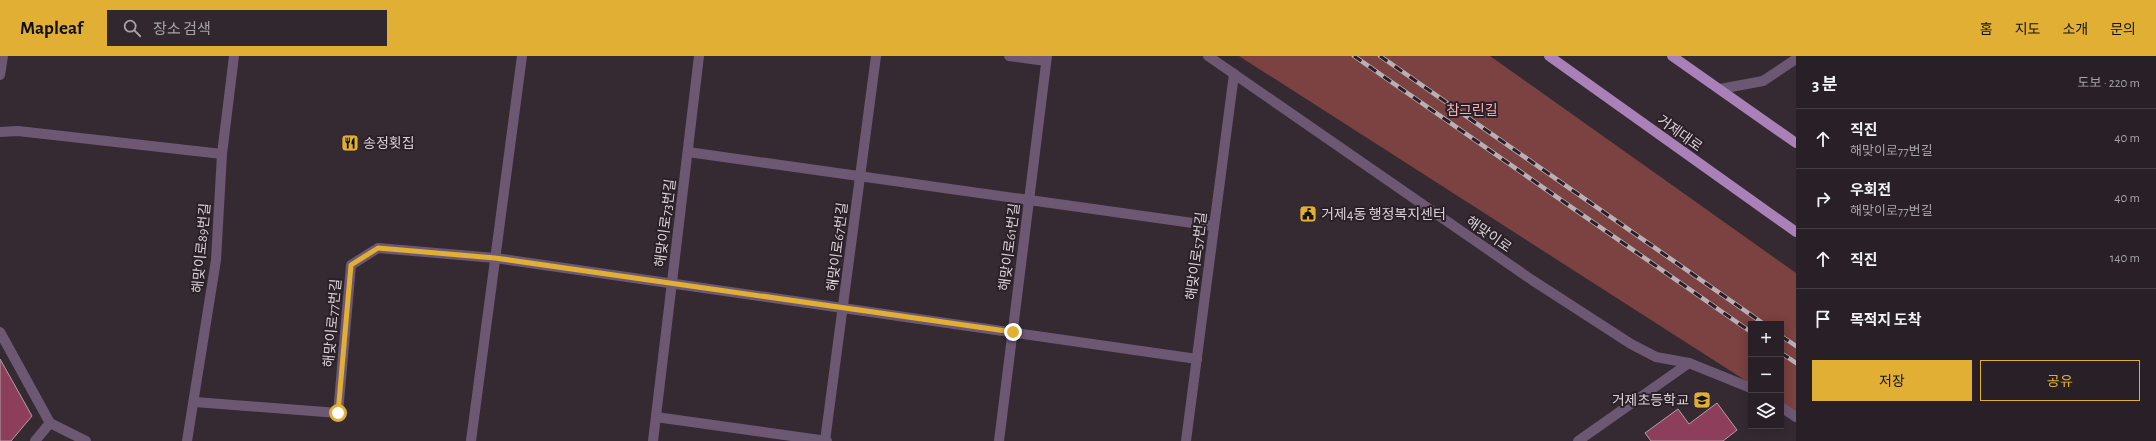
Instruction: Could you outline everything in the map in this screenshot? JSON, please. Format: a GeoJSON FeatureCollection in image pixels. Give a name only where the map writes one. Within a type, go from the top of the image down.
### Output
{"type":"FeatureCollection","features":[{"type":"Feature","properties":{"kind":"main road","name":"거제대로"},"geometry":{"type":"LineString","coordinates":[[1549,56],[1796,232]]}},
{"type":"Feature","properties":{"kind":"main road"},"geometry":{"type":"LineString","coordinates":[[1672,56],[1796,143]]}},
{"type":"Feature","properties":{"kind":"street"},"geometry":{"type":"LineString","coordinates":[[0,75],[3,56]]}},
{"type":"Feature","properties":{"kind":"street","name":"해맞이로89번길"},"geometry":{"type":"LineString","coordinates":[[187,441],[195,402],[216,260],[222,154],[234,56]]}},
{"type":"Feature","properties":{"kind":"street"},"geometry":{"type":"LineString","coordinates":[[471,441],[522,56]]}},
{"type":"Feature","properties":{"kind":"street","name":"해맞이로73번길"},"geometry":{"type":"LineString","coordinates":[[653,441],[700,56]]}},
{"type":"Feature","properties":{"kind":"street","name":"해맞이로67번길"},"geometry":{"type":"LineString","coordinates":[[826,441],[876,56]]}},
{"type":"Feature","properties":{"kind":"street"},"geometry":{"type":"LineString","coordinates":[[1009,56],[1047,58]]}},
{"type":"Feature","properties":{"kind":"street","name":"해맞이로"},"geometry":{"type":"LineString","coordinates":[[1208,56],[1532,280],[1631,344],[1656,357],[1689,364],[1748,387]]}},
{"type":"Feature","properties":{"kind":"street","name":"해맞이로61번길"},"geometry":{"type":"LineString","coordinates":[[999,441],[1047,58]]}},
{"type":"Feature","properties":{"kind":"street"},"geometry":{"type":"LineString","coordinates":[[1720,89],[1763,81],[1796,59]]}},
{"type":"Feature","properties":{"kind":"street","name":"해맞이로57번길"},"geometry":{"type":"LineString","coordinates":[[1186,441],[1234,74]]}},
{"type":"Feature","properties":{"kind":"street"},"geometry":{"type":"LineString","coordinates":[[0,132],[18,131],[222,154]]}},
{"type":"Feature","properties":{"kind":"street"},"geometry":{"type":"LineString","coordinates":[[688,152],[1214,226]]}},
{"type":"Feature","properties":{"kind":"street","name":"해맞이로77번길"},"geometry":{"type":"LineString","coordinates":[[195,402],[338,413],[351,265],[378,248],[495,258]]}},
{"type":"Feature","properties":{"kind":"street"},"geometry":{"type":"LineString","coordinates":[[495,258],[1197,359]]}},
{"type":"Feature","properties":{"kind":"street"},"geometry":{"type":"LineString","coordinates":[[0,332],[50,423],[86,441]]}},
{"type":"Feature","properties":{"kind":"street"},"geometry":{"type":"LineString","coordinates":[[1578,441],[1689,364]]}},
{"type":"Feature","properties":{"kind":"street"},"geometry":{"type":"LineString","coordinates":[[1784,409],[1796,417]]}},
{"type":"Feature","properties":{"kind":"street"},"geometry":{"type":"LineString","coordinates":[[656,417],[826,441]]}},
{"type":"Feature","properties":{"kind":"street"},"geometry":{"type":"LineString","coordinates":[[35,441],[50,423]]}},
{"type":"Feature","properties":{"kind":"green space","name":"참그린길"},"geometry":{"type":"Polygon","coordinates":[[[1239,56],[1490,56],[1796,273],[1796,413],[1784,405],[1784,321],[1748,321],[1748,382],[1239,56]]]}},
{"type":"Feature","properties":{"kind":"building"},"geometry":{"type":"Polygon","coordinates":[[[0,359],[32,416],[11,441],[0,441],[0,359]]]}},
{"type":"Feature","properties":{"kind":"building"},"geometry":{"type":"Polygon","coordinates":[[[1717,403],[1737,430],[1723,441],[1651,441],[1645,433],[1678,409],[1689,424],[1717,403]]]}},
{"type":"Feature","properties":{"kind":"railway"},"geometry":{"type":"LineString","coordinates":[[1354,56],[1748,330]]}},
{"type":"Feature","properties":{"kind":"railway"},"geometry":{"type":"LineString","coordinates":[[1380,56],[1760,321]]}},
{"type":"Feature","properties":{"kind":"railway"},"geometry":{"type":"LineString","coordinates":[[1784,338],[1796,346]]}},
{"type":"Feature","properties":{"kind":"railway"},"geometry":{"type":"LineString","coordinates":[[1784,355],[1796,363]]}},
{"type":"Feature","properties":{"kind":"place","name":"송정횟집"},"geometry":{"type":"Point","coordinates":[350,143]}},
{"type":"Feature","properties":{"kind":"place","name":"거제4동 행정복지센터"},"geometry":{"type":"Point","coordinates":[1308,214]}},
{"type":"Feature","properties":{"kind":"place","name":"거제초등학교"},"geometry":{"type":"Point","coordinates":[1702,400]}},
{"type":"Feature","properties":{"kind":"route"},"geometry":{"type":"LineString","coordinates":[[338,413],[351,265],[378,248],[495,258],[1013,332]]}}]}
